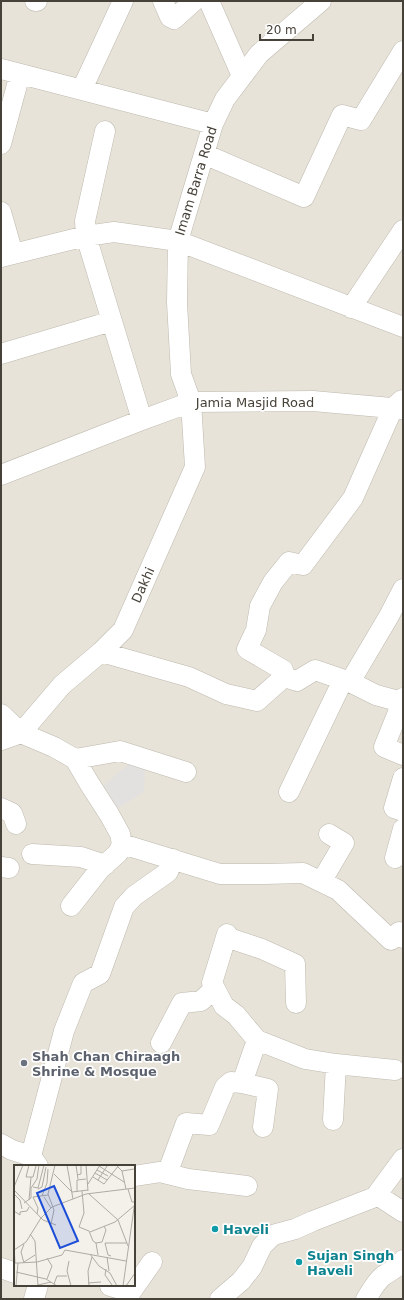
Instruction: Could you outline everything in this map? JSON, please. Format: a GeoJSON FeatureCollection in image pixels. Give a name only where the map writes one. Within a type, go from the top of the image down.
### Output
{"type":"FeatureCollection","features":[{"type":"Feature","properties":{"kind":"street"},"geometry":{"type":"LineString","coordinates":[[82,89],[124,1]]}},
{"type":"Feature","properties":{"kind":"street"},"geometry":{"type":"LineString","coordinates":[[163,1],[170,17],[174,19],[194,1]]}},
{"type":"Feature","properties":{"kind":"street"},"geometry":{"type":"LineString","coordinates":[[210,1],[242,76]]}},
{"type":"Feature","properties":{"kind":"street","name":"Imam Barra Road"},"geometry":{"type":"LineString","coordinates":[[191,402],[181,374],[177,303],[178,241],[213,124],[225,99],[258,54],[321,1]]}},
{"type":"Feature","properties":{"kind":"street"},"geometry":{"type":"LineString","coordinates":[[204,154],[304,197],[342,115],[361,120],[403,52]]}},
{"type":"Feature","properties":{"kind":"street"},"geometry":{"type":"LineString","coordinates":[[1,144],[10,72],[82,89],[213,124]]}},
{"type":"Feature","properties":{"kind":"street"},"geometry":{"type":"LineString","coordinates":[[105,131],[85,221],[86,236],[142,420]]}},
{"type":"Feature","properties":{"kind":"street"},"geometry":{"type":"LineString","coordinates":[[1,212],[7,256],[86,236],[114,232],[178,241],[403,327]]}},
{"type":"Feature","properties":{"kind":"street"},"geometry":{"type":"LineString","coordinates":[[351,308],[403,230]]}},
{"type":"Feature","properties":{"kind":"street"},"geometry":{"type":"LineString","coordinates":[[1,354],[112,321]]}},
{"type":"Feature","properties":{"kind":"street","name":"Jamia Masjid Road"},"geometry":{"type":"LineString","coordinates":[[1,475],[191,402],[313,402],[400,405]]}},
{"type":"Feature","properties":{"kind":"street","name":"Dakhi"},"geometry":{"type":"LineString","coordinates":[[21,733],[62,685],[101,652],[123,630],[195,467],[191,402]]}},
{"type":"Feature","properties":{"kind":"street"},"geometry":{"type":"LineString","coordinates":[[284,677],[283,670],[247,649],[256,630],[260,606],[273,582],[289,562],[303,565],[353,498],[400,405]]}},
{"type":"Feature","properties":{"kind":"street"},"geometry":{"type":"LineString","coordinates":[[289,792],[346,681],[389,616],[403,589]]}},
{"type":"Feature","properties":{"kind":"street"},"geometry":{"type":"LineString","coordinates":[[101,652],[189,677],[226,694],[257,701],[284,677]]}},
{"type":"Feature","properties":{"kind":"street"},"geometry":{"type":"LineString","coordinates":[[284,677],[297,681],[314,670],[346,681],[376,695],[398,701],[403,699]]}},
{"type":"Feature","properties":{"kind":"street"},"geometry":{"type":"LineString","coordinates":[[403,699],[384,747],[403,755]]}},
{"type":"Feature","properties":{"kind":"street"},"geometry":{"type":"LineString","coordinates":[[1,714],[21,733],[54,747],[75,759],[120,834],[122,844],[118,853],[100,869],[71,906]]}},
{"type":"Feature","properties":{"kind":"street"},"geometry":{"type":"LineString","coordinates":[[1,740],[21,733]]}},
{"type":"Feature","properties":{"kind":"street"},"geometry":{"type":"LineString","coordinates":[[75,759],[120,751],[186,772]]}},
{"type":"Feature","properties":{"kind":"street"},"geometry":{"type":"LineString","coordinates":[[403,778],[394,808],[403,811]]}},
{"type":"Feature","properties":{"kind":"street"},"geometry":{"type":"LineString","coordinates":[[1,808],[12,813],[16,824]]}},
{"type":"Feature","properties":{"kind":"street"},"geometry":{"type":"LineString","coordinates":[[394,858],[403,829]]}},
{"type":"Feature","properties":{"kind":"street"},"geometry":{"type":"LineString","coordinates":[[321,882],[344,843],[329,834]]}},
{"type":"Feature","properties":{"kind":"street"},"geometry":{"type":"LineString","coordinates":[[122,844],[220,874],[302,873],[338,890],[391,940],[398,932],[403,938]]}},
{"type":"Feature","properties":{"kind":"street"},"geometry":{"type":"LineString","coordinates":[[32,854],[81,857],[105,865]]}},
{"type":"Feature","properties":{"kind":"street"},"geometry":{"type":"LineString","coordinates":[[1,1144],[34,1161],[64,1031],[83,983],[100,974],[124,907],[134,896],[168,872],[173,859]]}},
{"type":"Feature","properties":{"kind":"street"},"geometry":{"type":"LineString","coordinates":[[296,1003],[296,964],[262,949],[226,936],[212,984],[224,1006],[236,1015],[257,1040],[305,1059],[336,1064],[395,1070]]}},
{"type":"Feature","properties":{"kind":"street"},"geometry":{"type":"LineString","coordinates":[[161,1043],[182,1003],[201,1000],[214,989]]}},
{"type":"Feature","properties":{"kind":"street"},"geometry":{"type":"LineString","coordinates":[[242,1083],[257,1040]]}},
{"type":"Feature","properties":{"kind":"street"},"geometry":{"type":"LineString","coordinates":[[333,1120],[336,1064]]}},
{"type":"Feature","properties":{"kind":"street"},"geometry":{"type":"LineString","coordinates":[[168,1174],[186,1123],[209,1125],[225,1087],[231,1082],[268,1089],[263,1127]]}},
{"type":"Feature","properties":{"kind":"street"},"geometry":{"type":"LineString","coordinates":[[220,1299],[241,1281],[252,1267],[262,1246],[273,1235],[295,1229],[375,1197],[403,1159]]}},
{"type":"Feature","properties":{"kind":"street"},"geometry":{"type":"LineString","coordinates":[[135,1176],[160,1172],[188,1179],[247,1186]]}},
{"type":"Feature","properties":{"kind":"street"},"geometry":{"type":"LineString","coordinates":[[377,1195],[403,1212]]}},
{"type":"Feature","properties":{"kind":"street"},"geometry":{"type":"LineString","coordinates":[[366,1299],[374,1286],[383,1276],[400,1265],[403,1260]]}},
{"type":"Feature","properties":{"kind":"street"},"geometry":{"type":"LineString","coordinates":[[109,1290],[131,1292],[152,1262]]}},
{"type":"Feature","properties":{"kind":"street"},"geometry":{"type":"LineString","coordinates":[[1,1268],[14,1273]]}},
{"type":"Feature","properties":{"kind":"street"},"geometry":{"type":"LineString","coordinates":[[34,1299],[38,1286]]}},
{"type":"Feature","properties":{"kind":"shaded area"},"geometry":{"type":"Polygon","coordinates":[[[1,1],[403,1],[403,1299],[1,1299],[1,1]]]}},
{"type":"Feature","properties":{"kind":"shaded area"},"geometry":{"type":"Polygon","coordinates":[[[129,764],[145,769],[144,792],[109,814],[98,798],[104,785],[129,764]]]}},
{"type":"Feature","properties":{"kind":"place","name":"Shah Chan Chiraagh Shrine & Mosque"},"geometry":{"type":"Point","coordinates":[24,1063]}},
{"type":"Feature","properties":{"kind":"place","name":"Haveli"},"geometry":{"type":"Point","coordinates":[215,1229]}},
{"type":"Feature","properties":{"kind":"place","name":"Sujan Singh Haveli"},"geometry":{"type":"Point","coordinates":[299,1262]}}]}
